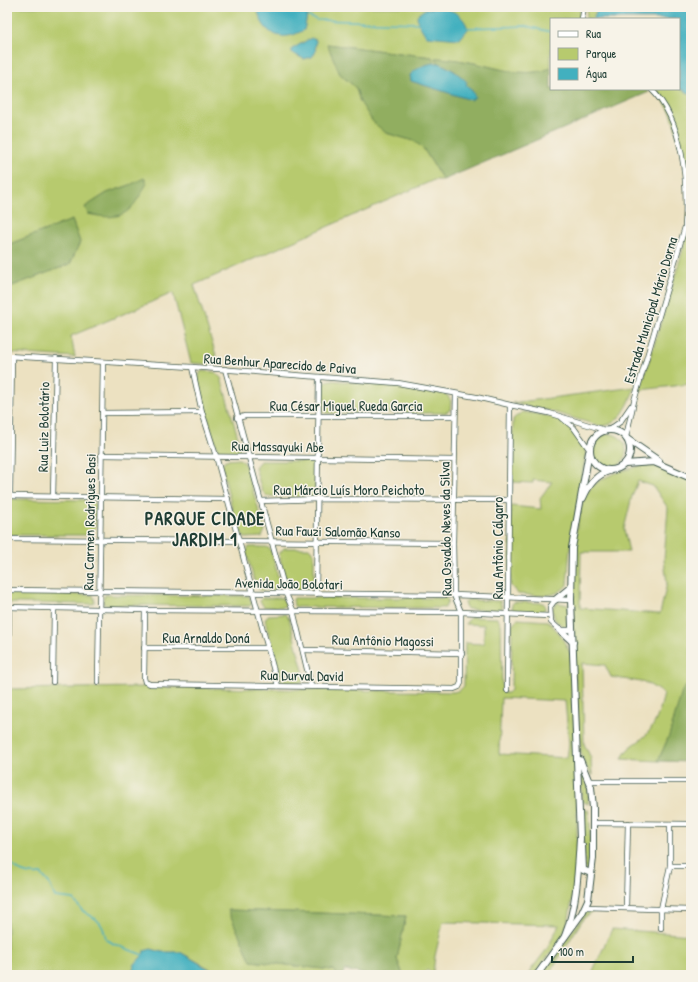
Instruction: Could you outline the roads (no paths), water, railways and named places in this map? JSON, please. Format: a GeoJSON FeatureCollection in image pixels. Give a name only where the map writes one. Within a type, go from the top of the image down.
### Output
{"type":"FeatureCollection","features":[{"type":"Feature","properties":{"kind":"main road"},"geometry":{"type":"LineString","coordinates":[[565,936],[571,918],[578,869],[580,838],[571,600],[572,548],[589,451],[593,438],[607,430],[616,430],[665,466]]}},
{"type":"Feature","properties":{"kind":"main road"},"geometry":{"type":"LineString","coordinates":[[579,507],[592,482],[603,473],[619,469],[625,464],[630,452],[627,438]]}},
{"type":"Feature","properties":{"kind":"main road"},"geometry":{"type":"LineString","coordinates":[[589,451],[591,459],[596,466],[610,471]]}},
{"type":"Feature","properties":{"kind":"main road"},"geometry":{"type":"LineString","coordinates":[[625,464],[645,461],[665,466],[691,478]]}},
{"type":"Feature","properties":{"kind":"main road"},"geometry":{"type":"LineString","coordinates":[[555,600],[571,587]]}},
{"type":"Feature","properties":{"kind":"main road"},"geometry":{"type":"LineString","coordinates":[[560,630],[573,642]]}},
{"type":"Feature","properties":{"kind":"main road"},"geometry":{"type":"LineString","coordinates":[[537,975],[586,907],[588,900],[594,823],[593,808],[591,787],[578,755]]}},
{"type":"Feature","properties":{"kind":"main road"},"geometry":{"type":"LineString","coordinates":[[579,808],[593,808]]}},
{"type":"Feature","properties":{"kind":"main road"},"geometry":{"type":"LineString","coordinates":[[580,838],[583,870],[591,873]]}},
{"type":"Feature","properties":{"kind":"street"},"geometry":{"type":"LineString","coordinates":[[582,18],[584,7]]}},
{"type":"Feature","properties":{"kind":"street","name":"Estrada Municipal Mário Dorna"},"geometry":{"type":"LineString","coordinates":[[634,401],[686,227],[687,199],[685,175],[676,132],[660,97],[652,90]]}},
{"type":"Feature","properties":{"kind":"street"},"geometry":{"type":"LineString","coordinates":[[9,356],[8,496],[228,499]]}},
{"type":"Feature","properties":{"kind":"street","name":"Rua Benhur Aparecido de Paiva"},"geometry":{"type":"LineString","coordinates":[[9,356],[225,369],[398,383],[476,397],[550,413],[607,430]]}},
{"type":"Feature","properties":{"kind":"street","name":"Rua Luiz Bolotário"},"geometry":{"type":"LineString","coordinates":[[53,497],[56,358]]}},
{"type":"Feature","properties":{"kind":"street","name":"Rua Carmen Rodrigues Basi"},"geometry":{"type":"LineString","coordinates":[[98,682],[102,362]]}},
{"type":"Feature","properties":{"kind":"street"},"geometry":{"type":"LineString","coordinates":[[192,367],[202,412],[240,541],[252,593],[258,610],[278,686]]}},
{"type":"Feature","properties":{"kind":"street"},"geometry":{"type":"LineString","coordinates":[[225,369],[237,418],[286,594],[293,610],[311,686]]}},
{"type":"Feature","properties":{"kind":"street"},"geometry":{"type":"LineString","coordinates":[[316,594],[319,499],[319,377]]}},
{"type":"Feature","properties":{"kind":"street","name":"Rua Osvaldo Neves da Silva"},"geometry":{"type":"LineString","coordinates":[[456,394],[453,543],[454,595],[461,612],[462,653],[461,683],[459,687]]}},
{"type":"Feature","properties":{"kind":"street"},"geometry":{"type":"LineString","coordinates":[[607,430],[623,418],[634,401]]}},
{"type":"Feature","properties":{"kind":"street"},"geometry":{"type":"LineString","coordinates":[[627,438],[634,401]]}},
{"type":"Feature","properties":{"kind":"street","name":"Rua Antônio Cálgaro"},"geometry":{"type":"LineString","coordinates":[[506,690],[510,405]]}},
{"type":"Feature","properties":{"kind":"street"},"geometry":{"type":"LineString","coordinates":[[102,413],[202,412]]}},
{"type":"Feature","properties":{"kind":"street","name":"Rua Benhur Aparecido de Paiva"},"geometry":{"type":"LineString","coordinates":[[550,413],[564,419],[574,428],[589,451]]}},
{"type":"Feature","properties":{"kind":"street","name":"Rua César Miguel Rueda Garcia"},"geometry":{"type":"LineString","coordinates":[[237,418],[245,416],[455,416]]}},
{"type":"Feature","properties":{"kind":"street","name":"Rua Massayuki Abe"},"geometry":{"type":"LineString","coordinates":[[101,455],[454,460]]}},
{"type":"Feature","properties":{"kind":"street","name":"Rua Márcio Luís Moro Peichoto"},"geometry":{"type":"LineString","coordinates":[[261,501],[319,499],[508,500]]}},
{"type":"Feature","properties":{"kind":"street","name":"Rua Fauzi Salomão Kanso"},"geometry":{"type":"LineString","coordinates":[[7,540],[453,543]]}},
{"type":"Feature","properties":{"kind":"street","name":"Avenida João Bolotari"},"geometry":{"type":"LineString","coordinates":[[7,590],[454,595],[571,600]]}},
{"type":"Feature","properties":{"kind":"street"},"geometry":{"type":"LineString","coordinates":[[555,600],[550,607],[550,616],[555,627],[560,630],[573,630]]}},
{"type":"Feature","properties":{"kind":"street"},"geometry":{"type":"LineString","coordinates":[[8,607],[8,681]]}},
{"type":"Feature","properties":{"kind":"street","name":"Avenida João Bolotari"},"geometry":{"type":"LineString","coordinates":[[8,607],[145,610],[461,612],[550,616]]}},
{"type":"Feature","properties":{"kind":"street"},"geometry":{"type":"LineString","coordinates":[[53,682],[54,608]]}},
{"type":"Feature","properties":{"kind":"street"},"geometry":{"type":"LineString","coordinates":[[144,648],[145,610]]}},
{"type":"Feature","properties":{"kind":"street","name":"Rua Arnaldo Doná"},"geometry":{"type":"LineString","coordinates":[[144,648],[268,648]]}},
{"type":"Feature","properties":{"kind":"street","name":"Rua Durval David"},"geometry":{"type":"LineString","coordinates":[[144,648],[145,682],[150,684],[454,689],[459,687]]}},
{"type":"Feature","properties":{"kind":"street","name":"Rua Antônio Magossi"},"geometry":{"type":"LineString","coordinates":[[303,650],[462,653]]}},
{"type":"Feature","properties":{"kind":"street"},"geometry":{"type":"LineString","coordinates":[[588,781],[691,781]]}},
{"type":"Feature","properties":{"kind":"street"},"geometry":{"type":"LineString","coordinates":[[594,823],[691,824]]}},
{"type":"Feature","properties":{"kind":"street"},"geometry":{"type":"LineString","coordinates":[[626,907],[628,823]]}},
{"type":"Feature","properties":{"kind":"street"},"geometry":{"type":"LineString","coordinates":[[660,928],[661,909],[670,866],[670,824]]}},
{"type":"Feature","properties":{"kind":"street"},"geometry":{"type":"LineString","coordinates":[[670,866],[691,866]]}},
{"type":"Feature","properties":{"kind":"street"},"geometry":{"type":"LineString","coordinates":[[586,907],[691,910]]}},
{"type":"Feature","properties":{"kind":"water"},"geometry":{"type":"Polygon","coordinates":[[[257,7],[309,7],[304,30],[287,36],[273,34],[263,24],[257,7]]]}},
{"type":"Feature","properties":{"kind":"water"},"geometry":{"type":"Polygon","coordinates":[[[598,7],[691,7],[691,94],[680,88],[680,18],[593,18],[598,7]]]}},
{"type":"Feature","properties":{"kind":"water"},"geometry":{"type":"Polygon","coordinates":[[[425,9],[447,9],[456,13],[463,19],[468,29],[460,39],[426,36],[418,23],[417,15],[425,9]]]}},
{"type":"Feature","properties":{"kind":"water"},"geometry":{"type":"Polygon","coordinates":[[[311,38],[316,40],[315,53],[312,57],[304,59],[292,53],[292,49],[311,38]]]}},
{"type":"Feature","properties":{"kind":"water"},"geometry":{"type":"Polygon","coordinates":[[[439,63],[454,71],[464,79],[475,97],[471,100],[411,81],[410,75],[416,70],[423,66],[439,63]]]}},
{"type":"Feature","properties":{"kind":"water"},"geometry":{"type":"Polygon","coordinates":[[[151,949],[162,952],[180,952],[214,972],[216,975],[131,975],[135,964],[143,955],[144,951],[151,949]]]}},
{"type":"Feature","properties":{"kind":"waterway"},"geometry":{"type":"LineString","coordinates":[[307,16],[317,20],[419,23]]}},
{"type":"Feature","properties":{"kind":"waterway"},"geometry":{"type":"LineString","coordinates":[[466,28],[526,26],[550,32]]}},
{"type":"Feature","properties":{"kind":"waterway"},"geometry":{"type":"LineString","coordinates":[[7,861],[22,872],[41,874],[49,883],[55,897],[73,899],[82,910],[98,921],[103,928],[106,939],[114,944],[143,955],[143,957]]}},
{"type":"Feature","properties":{"kind":"district","name":"PARQUE CIDADE JARDIM 1"},"geometry":{"type":"Point","coordinates":[205,528]}}]}
